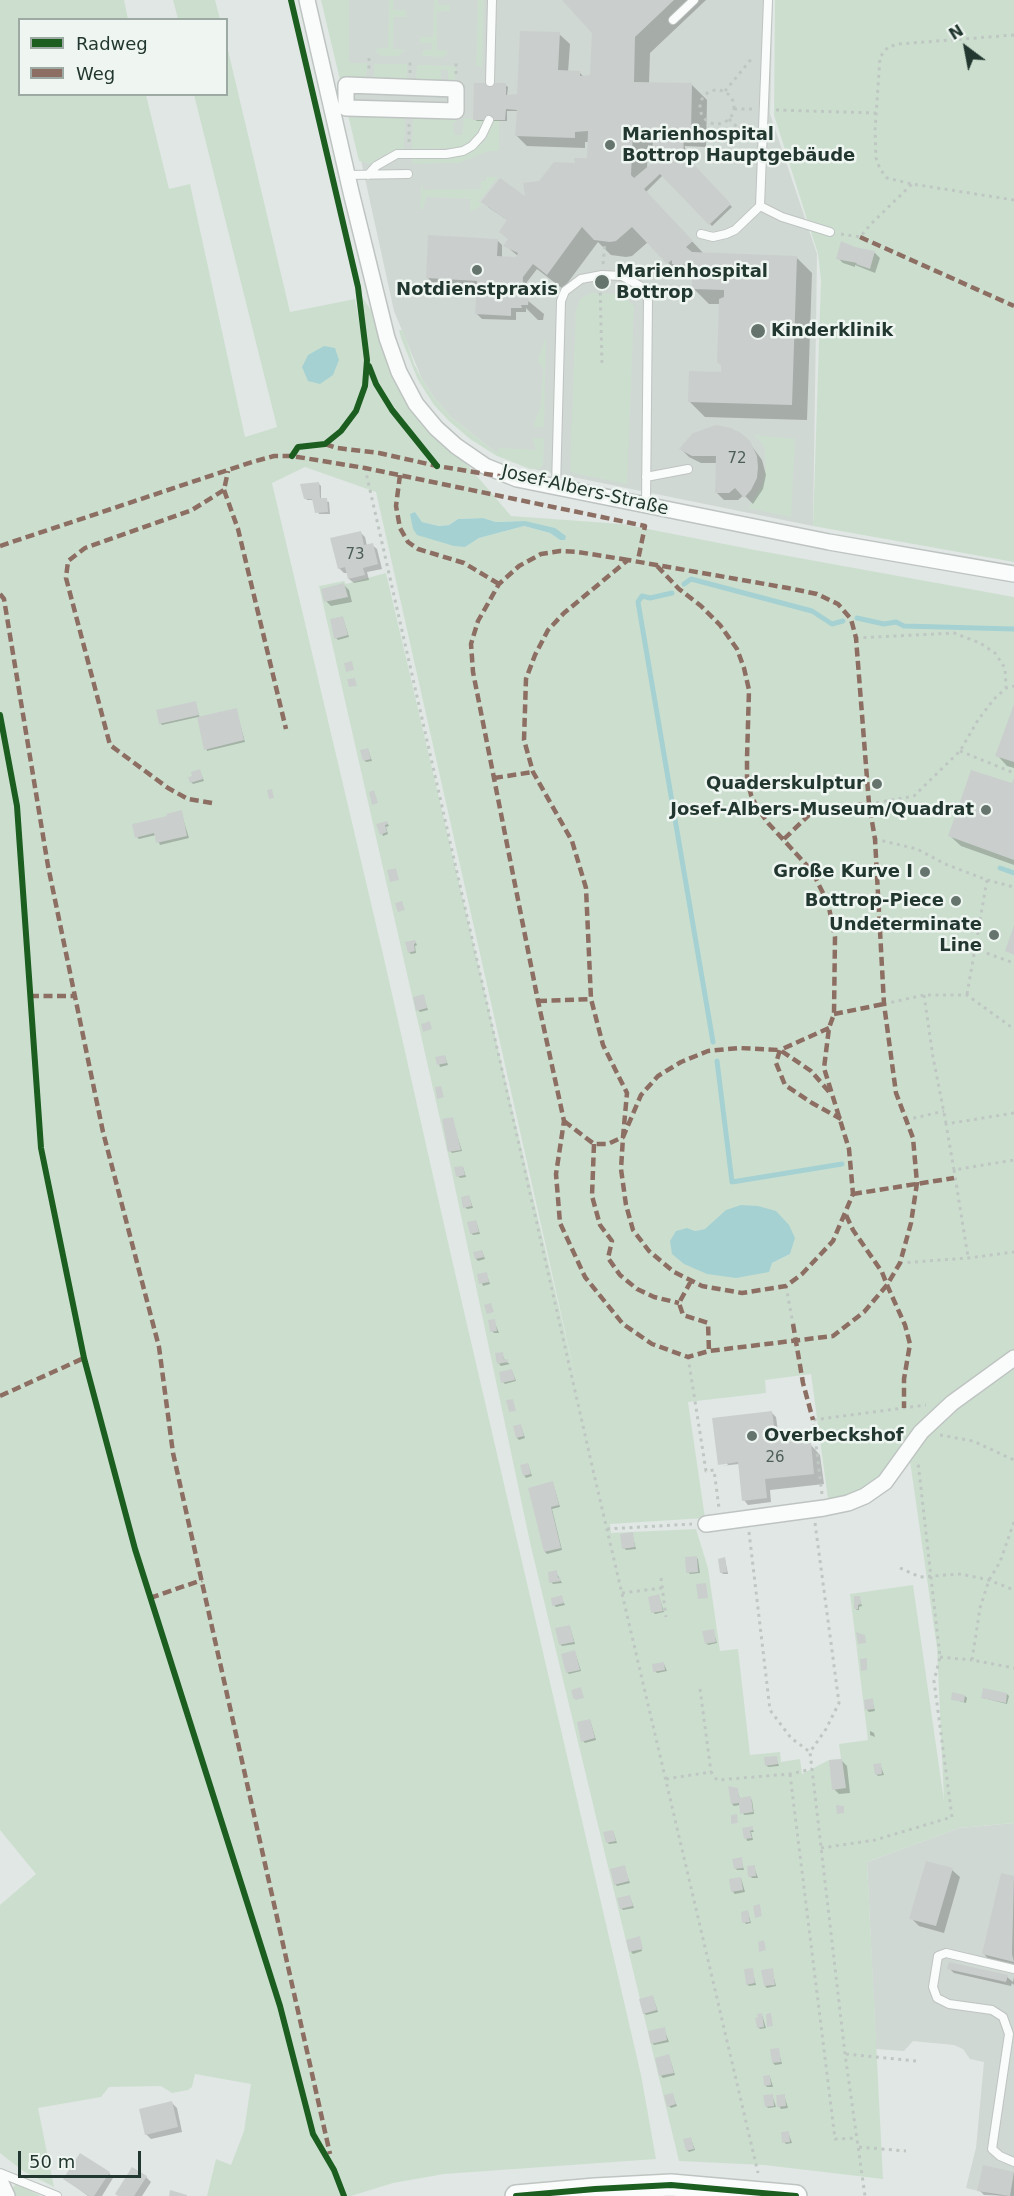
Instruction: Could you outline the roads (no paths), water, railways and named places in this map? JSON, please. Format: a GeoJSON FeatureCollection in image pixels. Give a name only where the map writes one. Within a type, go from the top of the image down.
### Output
{"type":"FeatureCollection","features":[{"type":"Feature","properties":{"kind":"main road"},"geometry":{"type":"LineString","coordinates":[[516,2196],[671,2185],[796,2196]]}},
{"type":"Feature","properties":{"kind":"street","name":"Josef-Albers-Straße"},"geometry":{"type":"LineString","coordinates":[[307,0],[387,338],[399,372],[416,404],[436,428],[485,466],[517,479],[829,542],[1014,574]]}},
{"type":"Feature","properties":{"kind":"street"},"geometry":{"type":"LineString","coordinates":[[346,85],[456,89],[456,111],[346,108],[346,85]]}},
{"type":"Feature","properties":{"kind":"street"},"geometry":{"type":"LineString","coordinates":[[713,1522],[819,1509],[848,1503],[865,1496],[885,1482],[921,1432],[952,1403],[1014,1358]]}},
{"type":"Feature","properties":{"kind":"street"},"geometry":{"type":"LineString","coordinates":[[0,2181],[7,2196]]}},
{"type":"Feature","properties":{"kind":"lane"},"geometry":{"type":"LineString","coordinates":[[490,82],[492,0]]}},
{"type":"Feature","properties":{"kind":"lane"},"geometry":{"type":"LineString","coordinates":[[673,20],[694,0]]}},
{"type":"Feature","properties":{"kind":"lane"},"geometry":{"type":"LineString","coordinates":[[701,234],[713,237],[735,230],[760,206],[764,156],[768,0]]}},
{"type":"Feature","properties":{"kind":"lane"},"geometry":{"type":"LineString","coordinates":[[368,175],[375,166],[397,154],[446,154],[463,151],[472,146],[482,135],[489,120]]}},
{"type":"Feature","properties":{"kind":"lane"},"geometry":{"type":"LineString","coordinates":[[347,175],[408,174]]}},
{"type":"Feature","properties":{"kind":"lane"},"geometry":{"type":"LineString","coordinates":[[760,206],[782,218],[830,232]]}},
{"type":"Feature","properties":{"kind":"lane"},"geometry":{"type":"LineString","coordinates":[[556,487],[561,301],[571,284],[591,275],[622,276],[645,291],[648,299],[646,504]]}},
{"type":"Feature","properties":{"kind":"lane"},"geometry":{"type":"LineString","coordinates":[[646,477],[688,470]]}},
{"type":"Feature","properties":{"kind":"lane"},"geometry":{"type":"LineString","coordinates":[[1014,1969],[946,1953],[938,1956],[933,1988],[937,1998],[949,2004],[992,2010],[1003,2017],[1009,2034],[992,2149],[1000,2156],[1014,2162]]}},
{"type":"Feature","properties":{"kind":"lane"},"geometry":{"type":"LineString","coordinates":[[0,2172],[57,2196]]}},
{"type":"Feature","properties":{"kind":"water"},"geometry":{"type":"Polygon","coordinates":[[[324,346],[335,348],[339,360],[333,375],[320,384],[308,381],[302,367],[308,355],[324,346]]]}},
{"type":"Feature","properties":{"kind":"water"},"geometry":{"type":"Polygon","coordinates":[[[415,512],[422,522],[439,526],[449,525],[458,519],[483,518],[496,522],[525,521],[555,528],[566,536],[565,540],[560,540],[550,533],[524,526],[479,538],[465,547],[454,546],[417,535],[413,529],[410,514],[415,512]]]}},
{"type":"Feature","properties":{"kind":"water"},"geometry":{"type":"Polygon","coordinates":[[[741,1205],[758,1206],[776,1211],[789,1225],[795,1238],[790,1254],[772,1263],[769,1272],[736,1278],[707,1274],[684,1264],[672,1254],[670,1241],[676,1231],[687,1228],[695,1231],[705,1229],[726,1210],[741,1205]]]}},
{"type":"Feature","properties":{"kind":"waterway"},"geometry":{"type":"LineString","coordinates":[[684,584],[691,579],[812,611],[832,624],[843,621]]}},
{"type":"Feature","properties":{"kind":"waterway"},"geometry":{"type":"LineString","coordinates":[[672,593],[650,598],[642,596],[638,602],[713,1042]]}},
{"type":"Feature","properties":{"kind":"waterway"},"geometry":{"type":"LineString","coordinates":[[857,618],[884,624],[896,622],[904,626],[1014,629]]}},
{"type":"Feature","properties":{"kind":"waterway"},"geometry":{"type":"LineString","coordinates":[[1000,868],[1014,873]]}},
{"type":"Feature","properties":{"kind":"waterway"},"geometry":{"type":"LineString","coordinates":[[717,1061],[732,1182],[842,1164]]}},
{"type":"Feature","properties":{"kind":"place","name":"Marienhospital Bottrop Hauptgebäude"},"geometry":{"type":"Point","coordinates":[610,145]}},
{"type":"Feature","properties":{"kind":"place","name":"Notdienstpraxis"},"geometry":{"type":"Point","coordinates":[477,270]}},
{"type":"Feature","properties":{"kind":"place","name":"Marienhospital Bottrop"},"geometry":{"type":"Point","coordinates":[602,282]}},
{"type":"Feature","properties":{"kind":"place","name":"Kinderklinik"},"geometry":{"type":"Point","coordinates":[758,331]}},
{"type":"Feature","properties":{"kind":"place","name":"Quaderskulptur"},"geometry":{"type":"Point","coordinates":[877,784]}},
{"type":"Feature","properties":{"kind":"place","name":"Josef-Albers-Museum/Quadrat"},"geometry":{"type":"Point","coordinates":[986,810]}},
{"type":"Feature","properties":{"kind":"place","name":"Große Kurve I"},"geometry":{"type":"Point","coordinates":[925,872]}},
{"type":"Feature","properties":{"kind":"place","name":"Bottrop-Piece"},"geometry":{"type":"Point","coordinates":[956,901]}},
{"type":"Feature","properties":{"kind":"place","name":"Undeterminate Line"},"geometry":{"type":"Point","coordinates":[994,935]}},
{"type":"Feature","properties":{"kind":"place","name":"Overbeckshof"},"geometry":{"type":"Point","coordinates":[752,1436]}}]}
